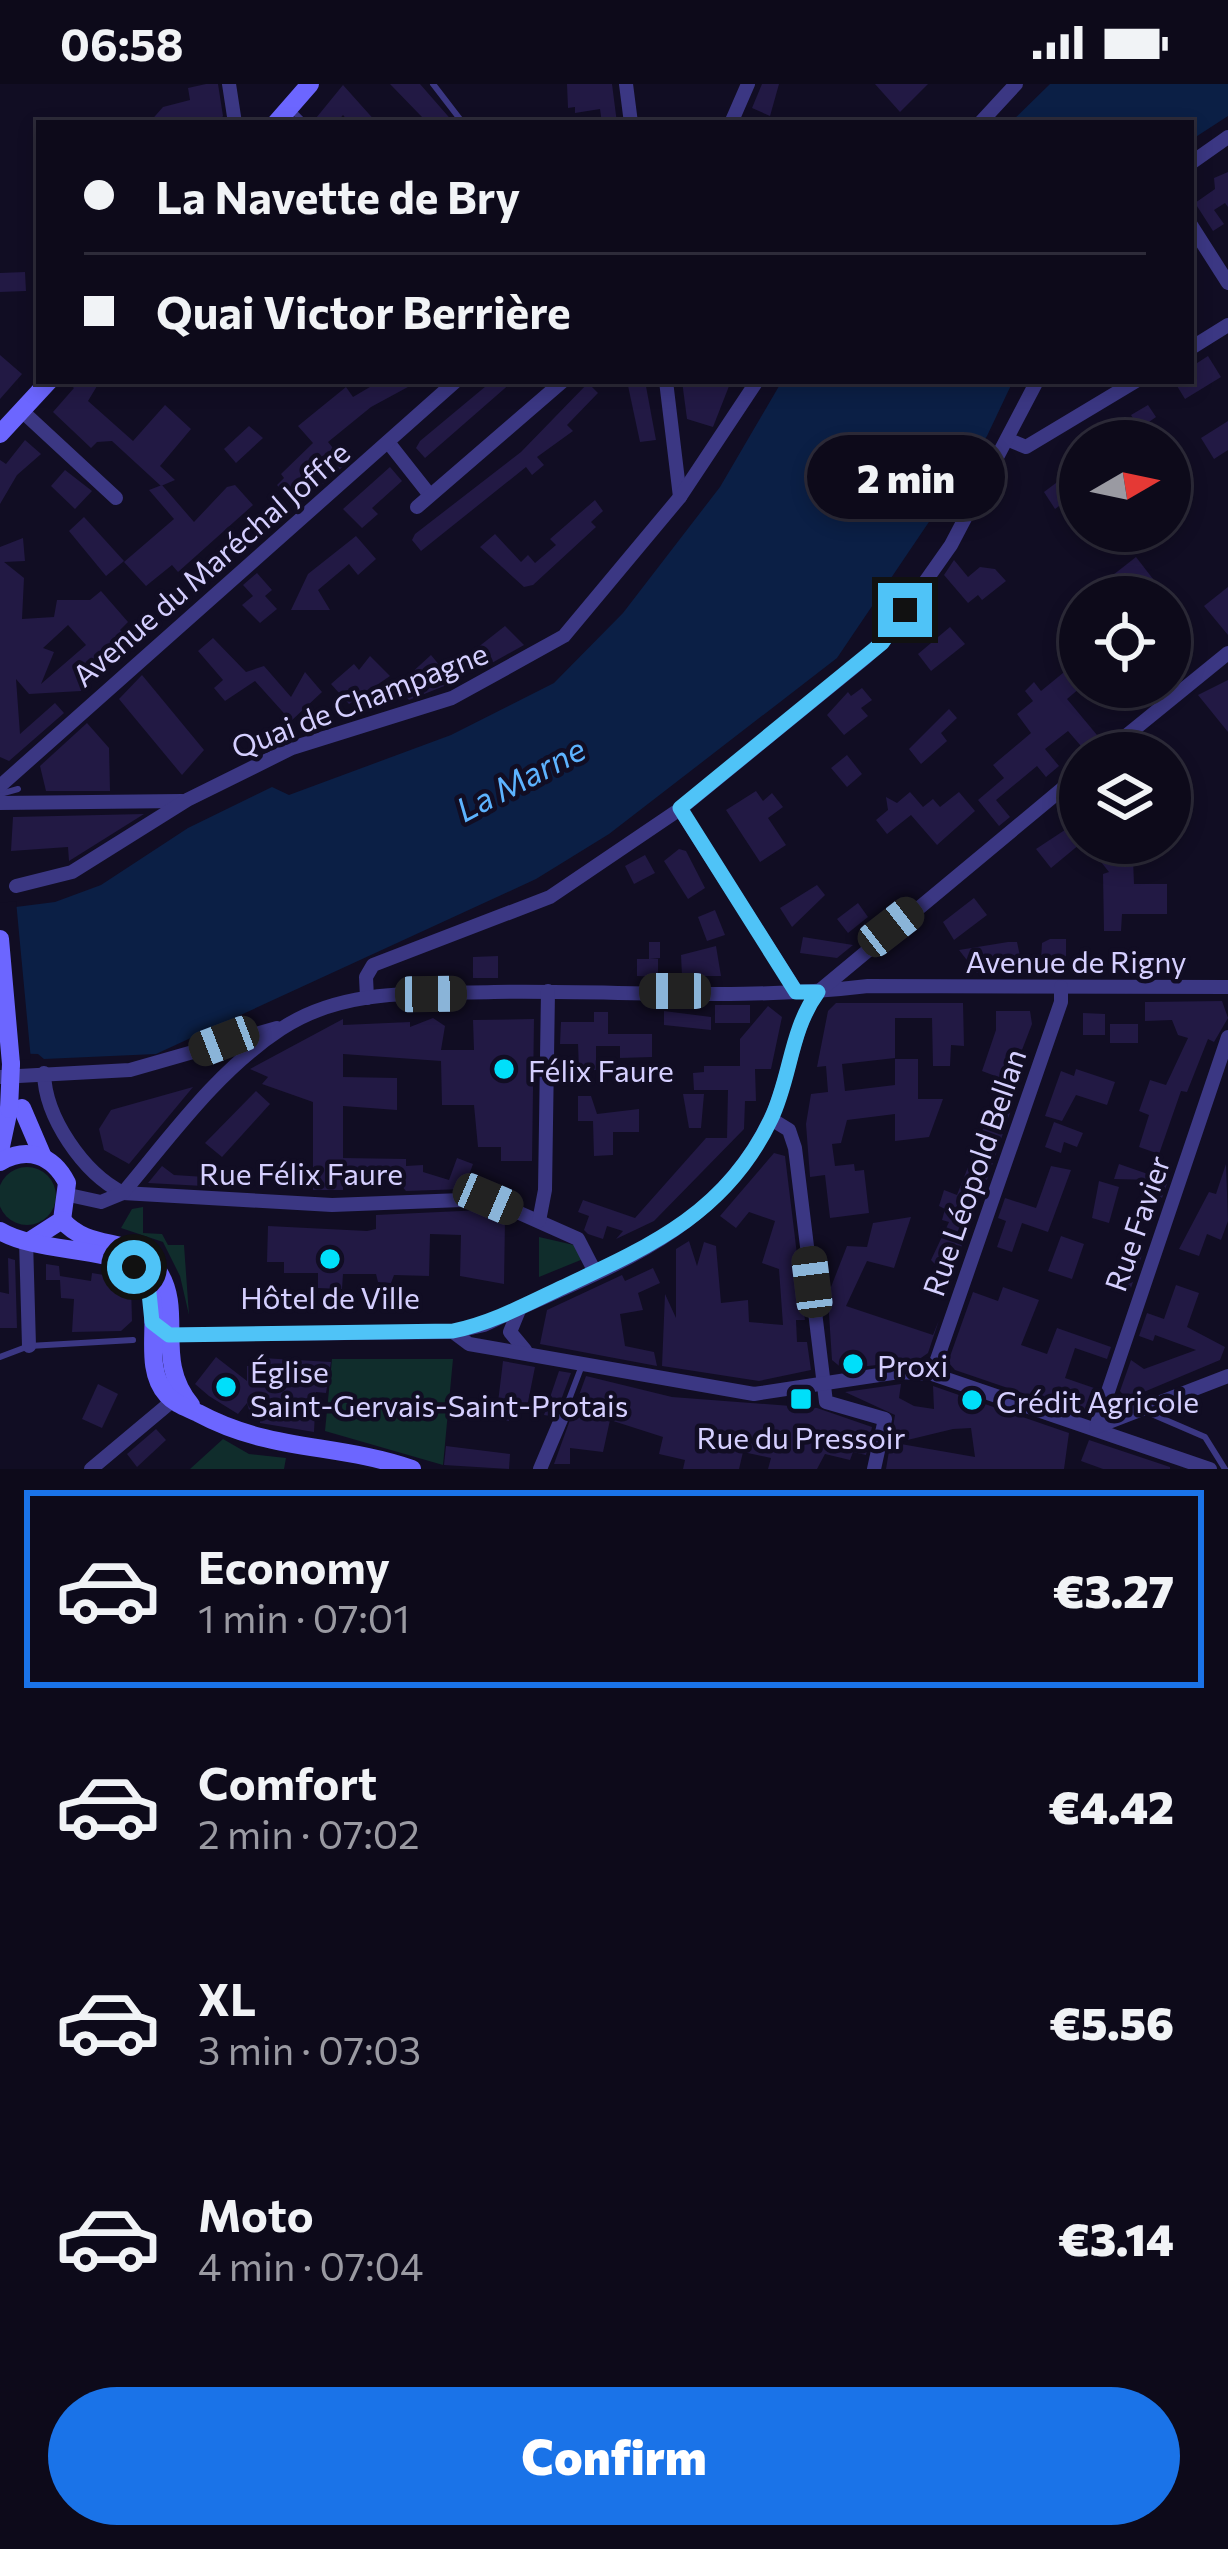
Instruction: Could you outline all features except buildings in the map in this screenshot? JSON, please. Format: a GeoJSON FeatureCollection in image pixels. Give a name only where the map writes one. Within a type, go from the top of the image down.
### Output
{"type":"FeatureCollection","features":[{"type":"Feature","properties":{"kind":"main road"},"geometry":{"type":"LineString","coordinates":[[283,115],[310,84]]}},
{"type":"Feature","properties":{"kind":"main road"},"geometry":{"type":"LineString","coordinates":[[0,434],[46,384]]}},
{"type":"Feature","properties":{"kind":"main road"},"geometry":{"type":"LineString","coordinates":[[0,939],[6,1071],[15,1109],[43,1157],[62,1172],[69,1195],[62,1220]]}},
{"type":"Feature","properties":{"kind":"main road"},"geometry":{"type":"LineString","coordinates":[[0,1150],[15,1109]]}},
{"type":"Feature","properties":{"kind":"main road"},"geometry":{"type":"LineString","coordinates":[[0,1162],[23,1153],[43,1157]]}},
{"type":"Feature","properties":{"kind":"main road"},"geometry":{"type":"LineString","coordinates":[[14,1239],[62,1220]]}},
{"type":"Feature","properties":{"kind":"main road"},"geometry":{"type":"LineString","coordinates":[[62,1220],[85,1241],[127,1246],[153,1264],[166,1289],[171,1376],[177,1397]]}},
{"type":"Feature","properties":{"kind":"main road"},"geometry":{"type":"LineString","coordinates":[[14,1239],[134,1267],[148,1283],[157,1379],[198,1413],[260,1441],[326,1448],[412,1469]]}},
{"type":"Feature","properties":{"kind":"main road"},"geometry":{"type":"LineString","coordinates":[[152,1322],[169,1335]]}},
{"type":"Feature","properties":{"kind":"street"},"geometry":{"type":"LineString","coordinates":[[229,84],[235,120]]}},
{"type":"Feature","properties":{"kind":"street"},"geometry":{"type":"LineString","coordinates":[[626,84],[631,120]]}},
{"type":"Feature","properties":{"kind":"street"},"geometry":{"type":"LineString","coordinates":[[732,120],[748,84]]}},
{"type":"Feature","properties":{"kind":"street"},"geometry":{"type":"LineString","coordinates":[[983,120],[1016,84]]}},
{"type":"Feature","properties":{"kind":"street"},"geometry":{"type":"LineString","coordinates":[[1194,162],[1228,137]]}},
{"type":"Feature","properties":{"kind":"street"},"geometry":{"type":"LineString","coordinates":[[1194,230],[1228,283]]}},
{"type":"Feature","properties":{"kind":"street"},"geometry":{"type":"LineString","coordinates":[[1194,346],[1228,326]]}},
{"type":"Feature","properties":{"kind":"street","name":"Avenue du Maréchal Joffre"},"geometry":{"type":"LineString","coordinates":[[0,795],[453,384]]}},
{"type":"Feature","properties":{"kind":"street"},"geometry":{"type":"LineString","coordinates":[[417,507],[559,384]]}},
{"type":"Feature","properties":{"kind":"street"},"geometry":{"type":"LineString","coordinates":[[666,384],[680,496]]}},
{"type":"Feature","properties":{"kind":"street","name":"Quai de Champagne"},"geometry":{"type":"LineString","coordinates":[[16,886],[72,872],[188,800],[292,748],[452,698],[538,652],[583,619],[680,496],[756,384]]}},
{"type":"Feature","properties":{"kind":"street"},"geometry":{"type":"LineString","coordinates":[[367,998],[365,977],[373,965],[550,897],[680,808],[882,643],[951,545],[1036,384]]}},
{"type":"Feature","properties":{"kind":"street"},"geometry":{"type":"LineString","coordinates":[[1009,440],[1026,447],[1131,384]]}},
{"type":"Feature","properties":{"kind":"street"},"geometry":{"type":"LineString","coordinates":[[22,411],[116,498]]}},
{"type":"Feature","properties":{"kind":"street"},"geometry":{"type":"LineString","coordinates":[[388,442],[429,494]]}},
{"type":"Feature","properties":{"kind":"street"},"geometry":{"type":"LineString","coordinates":[[1131,732],[1228,653]]}},
{"type":"Feature","properties":{"kind":"street"},"geometry":{"type":"LineString","coordinates":[[169,1335],[453,1331],[484,1324],[683,1228],[713,1204],[739,1173],[771,1119],[800,1016],[818,992],[1059,791]]}},
{"type":"Feature","properties":{"kind":"street"},"geometry":{"type":"LineString","coordinates":[[0,795],[188,800]]}},
{"type":"Feature","properties":{"kind":"street"},"geometry":{"type":"LineString","coordinates":[[680,808],[796,992]]}},
{"type":"Feature","properties":{"kind":"street","name":"Avenue de Rigny"},"geometry":{"type":"LineString","coordinates":[[123,1193],[210,1090],[282,1028],[323,1008],[367,998],[548,991],[818,992],[868,986],[1228,987]]}},
{"type":"Feature","properties":{"kind":"street","name":"Rue Léopold Bellan"},"geometry":{"type":"LineString","coordinates":[[932,1374],[1060,1002],[1061,987]]}},
{"type":"Feature","properties":{"kind":"street"},"geometry":{"type":"LineString","coordinates":[[538,1221],[545,1190],[548,991]]}},
{"type":"Feature","properties":{"kind":"street"},"geometry":{"type":"LineString","coordinates":[[6,1071],[130,1070],[282,1028]]}},
{"type":"Feature","properties":{"kind":"street","name":"Rue Favier"},"geometry":{"type":"LineString","coordinates":[[1096,1427],[1228,1037]]}},
{"type":"Feature","properties":{"kind":"street"},"geometry":{"type":"LineString","coordinates":[[44,1073],[48,1106],[61,1130],[107,1185],[123,1193]]}},
{"type":"Feature","properties":{"kind":"street"},"geometry":{"type":"LineString","coordinates":[[771,1119],[789,1130],[795,1148],[826,1402],[885,1419],[874,1469]]}},
{"type":"Feature","properties":{"kind":"street"},"geometry":{"type":"LineString","coordinates":[[69,1195],[101,1202],[123,1193]]}},
{"type":"Feature","properties":{"kind":"street","name":"Rue Félix Faure"},"geometry":{"type":"LineString","coordinates":[[123,1193],[332,1205],[488,1199],[578,1239],[595,1272]]}},
{"type":"Feature","properties":{"kind":"street"},"geometry":{"type":"LineString","coordinates":[[14,1239],[29,1346]]}},
{"type":"Feature","properties":{"kind":"street"},"geometry":{"type":"LineString","coordinates":[[522,1306],[510,1332],[527,1351]]}},
{"type":"Feature","properties":{"kind":"street"},"geometry":{"type":"LineString","coordinates":[[453,1331],[470,1344],[754,1394],[899,1372],[932,1374],[1210,1469]]}},
{"type":"Feature","properties":{"kind":"street"},"geometry":{"type":"LineString","coordinates":[[1096,1427],[1228,1376]]}},
{"type":"Feature","properties":{"kind":"street"},"geometry":{"type":"LineString","coordinates":[[91,1469],[177,1397]]}},
{"type":"Feature","properties":{"kind":"street"},"geometry":{"type":"LineString","coordinates":[[540,1469],[566,1410]]}},
{"type":"Feature","properties":{"kind":"lane"},"geometry":{"type":"LineString","coordinates":[[433,84],[461,120]]}},
{"type":"Feature","properties":{"kind":"lane"},"geometry":{"type":"LineString","coordinates":[[0,795],[18,789]]}},
{"type":"Feature","properties":{"kind":"lane"},"geometry":{"type":"LineString","coordinates":[[0,1357],[29,1346],[133,1340]]}},
{"type":"Feature","properties":{"kind":"lane"},"geometry":{"type":"LineString","coordinates":[[566,1410],[583,1364]]}},
{"type":"Feature","properties":{"kind":"lane"},"geometry":{"type":"LineString","coordinates":[[1144,1409],[1169,1426],[1205,1437],[1225,1469]]}},
{"type":"Feature","properties":{"kind":"green space"},"geometry":{"type":"Polygon","coordinates":[[[16,1169],[38,1169],[54,1185],[54,1207],[38,1223],[16,1223],[0,1207],[0,1185],[16,1169]]]}},
{"type":"Feature","properties":{"kind":"green space"},"geometry":{"type":"Polygon","coordinates":[[[143,1207],[143,1233],[162,1234],[168,1245],[184,1245],[189,1315],[180,1276],[163,1242],[121,1228],[132,1209],[143,1207]]]}},
{"type":"Feature","properties":{"kind":"green space"},"geometry":{"type":"Polygon","coordinates":[[[539,1237],[587,1248],[588,1257],[539,1277],[539,1237]]]}},
{"type":"Feature","properties":{"kind":"green space"},"geometry":{"type":"Polygon","coordinates":[[[332,1359],[453,1359],[443,1465],[325,1431],[332,1359]]]}},
{"type":"Feature","properties":{"kind":"green space"},"geometry":{"type":"Polygon","coordinates":[[[223,1439],[249,1454],[286,1458],[284,1469],[190,1469],[223,1439]]]}},
{"type":"Feature","properties":{"kind":"water"},"geometry":{"type":"Polygon","coordinates":[[[1050,84],[1228,84],[1228,116],[1194,138],[1194,120],[1013,120],[1050,84]]]}},
{"type":"Feature","properties":{"kind":"water","name":"La Marne"},"geometry":{"type":"Polygon","coordinates":[[[780,384],[1012,384],[987,436],[837,658],[609,834],[536,879],[156,1054],[44,1059],[38,1054],[0,1053],[0,909],[55,902],[101,885],[188,828],[272,787],[289,795],[451,735],[554,683],[623,613],[720,487],[780,384]]]}},
{"type":"Feature","properties":{"kind":"pier"},"geometry":{"type":"Polygon","coordinates":[[[16,901],[31,1060],[0,1059],[0,903],[16,901]]]}},
{"type":"Feature","properties":{"kind":"place","name":"Félix Faure"},"geometry":{"type":"Point","coordinates":[504,1069]}},
{"type":"Feature","properties":{"kind":"place","name":"Hôtel de Ville"},"geometry":{"type":"Point","coordinates":[330,1259]}},
{"type":"Feature","properties":{"kind":"place","name":"Proxi"},"geometry":{"type":"Point","coordinates":[853,1364]}},
{"type":"Feature","properties":{"kind":"place","name":"Église Saint-Gervais-Saint-Protais"},"geometry":{"type":"Point","coordinates":[226,1387]}},
{"type":"Feature","properties":{"kind":"place","name":"Rue du Pressoir"},"geometry":{"type":"Point","coordinates":[801,1399]}},
{"type":"Feature","properties":{"kind":"place","name":"Crédit Agricole"},"geometry":{"type":"Point","coordinates":[972,1400]}},
{"type":"Feature","properties":{"kind":"route"},"geometry":{"type":"LineString","coordinates":[[134,1267],[148,1283],[152,1322],[169,1335],[408,1336],[484,1324],[647,1248],[713,1204],[739,1173],[771,1119],[800,1016],[818,992],[796,992],[680,808],[882,643],[905,610]]}}]}
